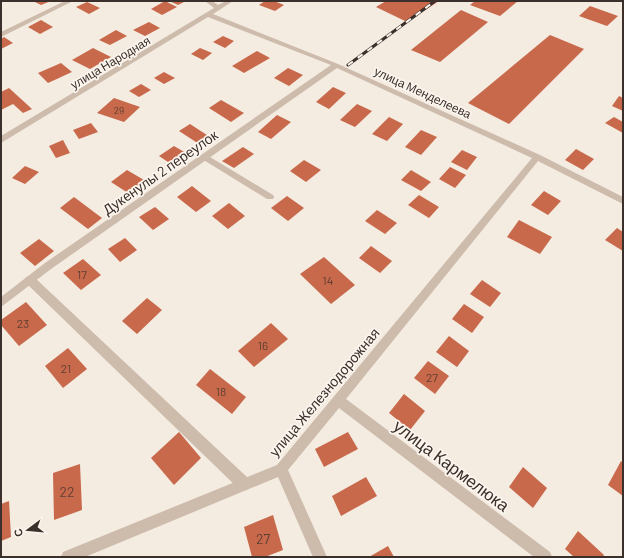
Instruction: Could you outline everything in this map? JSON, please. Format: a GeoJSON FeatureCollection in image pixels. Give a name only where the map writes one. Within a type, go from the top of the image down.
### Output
{"type":"FeatureCollection","features":[{"type":"Feature","properties":{"kind":"street"},"geometry":{"type":"LineString","coordinates":[[1,35],[70,1]]}},
{"type":"Feature","properties":{"kind":"street"},"geometry":{"type":"LineString","coordinates":[[208,1],[218,8]]}},
{"type":"Feature","properties":{"kind":"street","name":"улица Народная"},"geometry":{"type":"LineString","coordinates":[[1,140],[230,1]]}},
{"type":"Feature","properties":{"kind":"street","name":"улица Менделеева"},"geometry":{"type":"LineString","coordinates":[[209,15],[336,66],[537,158],[623,201]]}},
{"type":"Feature","properties":{"kind":"street","name":"Дукенулы 2 переулок"},"geometry":{"type":"LineString","coordinates":[[1,303],[30,280],[336,66]]}},
{"type":"Feature","properties":{"kind":"street"},"geometry":{"type":"LineString","coordinates":[[205,157],[270,197]]}},
{"type":"Feature","properties":{"kind":"street","name":"улица Железнодорожная"},"geometry":{"type":"LineString","coordinates":[[68,557],[281,469],[537,158]]}},
{"type":"Feature","properties":{"kind":"street"},"geometry":{"type":"LineString","coordinates":[[30,280],[244,484]]}},
{"type":"Feature","properties":{"kind":"street","name":"улица Кармелюка"},"geometry":{"type":"LineString","coordinates":[[338,400],[545,557]]}},
{"type":"Feature","properties":{"kind":"street"},"geometry":{"type":"LineString","coordinates":[[281,469],[320,557]]}},
{"type":"Feature","properties":{"kind":"building"},"geometry":{"type":"Polygon","coordinates":[[[33,1],[51,1],[41,5],[33,1]]]}},
{"type":"Feature","properties":{"kind":"building"},"geometry":{"type":"Polygon","coordinates":[[[165,1],[177,7],[162,15],[151,9],[165,1]]]}},
{"type":"Feature","properties":{"kind":"building"},"geometry":{"type":"Polygon","coordinates":[[[169,1],[186,1],[178,5],[169,1]]]}},
{"type":"Feature","properties":{"kind":"building"},"geometry":{"type":"Polygon","coordinates":[[[265,1],[274,1],[284,5],[275,11],[259,5],[265,1]]]}},
{"type":"Feature","properties":{"kind":"building"},"geometry":{"type":"Polygon","coordinates":[[[386,1],[439,1],[407,22],[376,7],[386,1]]]}},
{"type":"Feature","properties":{"kind":"building"},"geometry":{"type":"Polygon","coordinates":[[[475,1],[518,1],[500,16],[470,5],[475,1]]]}},
{"type":"Feature","properties":{"kind":"building"},"geometry":{"type":"Polygon","coordinates":[[[87,2],[100,8],[89,14],[76,7],[87,2]]]}},
{"type":"Feature","properties":{"kind":"building"},"geometry":{"type":"Polygon","coordinates":[[[590,6],[618,16],[607,26],[579,16],[590,6]]]}},
{"type":"Feature","properties":{"kind":"building"},"geometry":{"type":"Polygon","coordinates":[[[461,10],[488,22],[440,62],[411,50],[461,10]]]}},
{"type":"Feature","properties":{"kind":"building"},"geometry":{"type":"Polygon","coordinates":[[[41,20],[53,27],[40,34],[28,27],[41,20]]]}},
{"type":"Feature","properties":{"kind":"building"},"geometry":{"type":"Polygon","coordinates":[[[149,22],[160,28],[145,36],[133,30],[149,22]]]}},
{"type":"Feature","properties":{"kind":"building"},"geometry":{"type":"Polygon","coordinates":[[[116,30],[127,36],[110,45],[99,40],[116,30]]]}},
{"type":"Feature","properties":{"kind":"building"},"geometry":{"type":"Polygon","coordinates":[[[550,35],[584,49],[509,124],[468,103],[550,35]]]}},
{"type":"Feature","properties":{"kind":"building"},"geometry":{"type":"Polygon","coordinates":[[[223,36],[234,41],[225,48],[213,42],[223,36]]]}},
{"type":"Feature","properties":{"kind":"building"},"geometry":{"type":"Polygon","coordinates":[[[4,37],[13,43],[1,49],[1,39],[4,37]]]}},
{"type":"Feature","properties":{"kind":"building"},"geometry":{"type":"Polygon","coordinates":[[[93,48],[111,57],[90,69],[72,60],[93,48]]]}},
{"type":"Feature","properties":{"kind":"building"},"geometry":{"type":"Polygon","coordinates":[[[200,48],[212,53],[203,60],[191,54],[200,48]]]}},
{"type":"Feature","properties":{"kind":"building"},"geometry":{"type":"Polygon","coordinates":[[[257,51],[270,58],[244,73],[232,66],[257,51]]]}},
{"type":"Feature","properties":{"kind":"building"},"geometry":{"type":"Polygon","coordinates":[[[61,63],[72,72],[48,83],[38,73],[61,63]]]}},
{"type":"Feature","properties":{"kind":"building"},"geometry":{"type":"Polygon","coordinates":[[[288,68],[303,75],[289,86],[274,78],[288,68]]]}},
{"type":"Feature","properties":{"kind":"building"},"geometry":{"type":"Polygon","coordinates":[[[164,72],[175,78],[164,84],[154,78],[164,72]]]}},
{"type":"Feature","properties":{"kind":"building"},"geometry":{"type":"Polygon","coordinates":[[[141,84],[151,90],[139,97],[129,91],[141,84]]]}},
{"type":"Feature","properties":{"kind":"building"},"geometry":{"type":"Polygon","coordinates":[[[333,87],[346,93],[329,109],[316,102],[333,87]]]}},
{"type":"Feature","properties":{"kind":"building"},"geometry":{"type":"Polygon","coordinates":[[[9,88],[32,109],[23,113],[13,104],[1,110],[1,92],[9,88]]]}},
{"type":"Feature","properties":{"kind":"building"},"geometry":{"type":"Polygon","coordinates":[[[619,96],[623,98],[623,111],[612,106],[619,96]]]}},
{"type":"Feature","properties":{"kind":"building"},"geometry":{"type":"Polygon","coordinates":[[[114,98],[140,107],[124,122],[97,113],[114,98]]]}},
{"type":"Feature","properties":{"kind":"building"},"geometry":{"type":"Polygon","coordinates":[[[221,100],[244,113],[231,122],[209,108],[221,100]]]}},
{"type":"Feature","properties":{"kind":"building"},"geometry":{"type":"Polygon","coordinates":[[[357,104],[372,111],[355,127],[340,120],[357,104]]]}},
{"type":"Feature","properties":{"kind":"building"},"geometry":{"type":"Polygon","coordinates":[[[277,115],[291,122],[271,139],[258,132],[277,115]]]}},
{"type":"Feature","properties":{"kind":"building"},"geometry":{"type":"Polygon","coordinates":[[[389,117],[403,124],[387,141],[372,134],[389,117]]]}},
{"type":"Feature","properties":{"kind":"building"},"geometry":{"type":"Polygon","coordinates":[[[614,117],[623,122],[623,133],[605,123],[614,117]]]}},
{"type":"Feature","properties":{"kind":"building"},"geometry":{"type":"Polygon","coordinates":[[[91,123],[98,132],[79,139],[73,130],[91,123]]]}},
{"type":"Feature","properties":{"kind":"building"},"geometry":{"type":"Polygon","coordinates":[[[190,124],[210,137],[199,144],[179,131],[190,124]]]}},
{"type":"Feature","properties":{"kind":"building"},"geometry":{"type":"Polygon","coordinates":[[[421,130],[437,137],[421,155],[405,147],[421,130]]]}},
{"type":"Feature","properties":{"kind":"building"},"geometry":{"type":"Polygon","coordinates":[[[63,140],[70,153],[56,158],[49,146],[63,140]]]}},
{"type":"Feature","properties":{"kind":"building"},"geometry":{"type":"Polygon","coordinates":[[[174,146],[186,153],[171,164],[159,156],[174,146]]]}},
{"type":"Feature","properties":{"kind":"building"},"geometry":{"type":"Polygon","coordinates":[[[243,147],[254,154],[234,168],[222,161],[243,147]]]}},
{"type":"Feature","properties":{"kind":"building"},"geometry":{"type":"Polygon","coordinates":[[[576,149],[594,159],[583,170],[565,160],[576,149]]]}},
{"type":"Feature","properties":{"kind":"building"},"geometry":{"type":"Polygon","coordinates":[[[462,150],[477,157],[467,170],[451,162],[462,150]]]}},
{"type":"Feature","properties":{"kind":"building"},"geometry":{"type":"Polygon","coordinates":[[[304,160],[321,170],[306,182],[290,171],[304,160]]]}},
{"type":"Feature","properties":{"kind":"building"},"geometry":{"type":"Polygon","coordinates":[[[25,166],[39,172],[25,184],[12,178],[25,166]]]}},
{"type":"Feature","properties":{"kind":"building"},"geometry":{"type":"Polygon","coordinates":[[[450,167],[466,175],[455,188],[439,179],[450,167]]]}},
{"type":"Feature","properties":{"kind":"building"},"geometry":{"type":"Polygon","coordinates":[[[127,170],[144,180],[128,193],[111,182],[127,170]]]}},
{"type":"Feature","properties":{"kind":"building"},"geometry":{"type":"Polygon","coordinates":[[[411,170],[431,182],[421,191],[401,180],[411,170]]]}},
{"type":"Feature","properties":{"kind":"building"},"geometry":{"type":"Polygon","coordinates":[[[192,186],[211,201],[196,212],[177,197],[192,186]]]}},
{"type":"Feature","properties":{"kind":"building"},"geometry":{"type":"Polygon","coordinates":[[[544,191],[561,201],[548,215],[531,205],[544,191]]]}},
{"type":"Feature","properties":{"kind":"building"},"geometry":{"type":"Polygon","coordinates":[[[419,195],[439,207],[429,218],[408,205],[419,195]]]}},
{"type":"Feature","properties":{"kind":"building"},"geometry":{"type":"Polygon","coordinates":[[[287,196],[304,208],[288,221],[271,208],[287,196]]]}},
{"type":"Feature","properties":{"kind":"building"},"geometry":{"type":"Polygon","coordinates":[[[74,197],[102,218],[88,229],[60,208],[74,197]]]}},
{"type":"Feature","properties":{"kind":"building"},"geometry":{"type":"Polygon","coordinates":[[[229,203],[245,216],[228,229],[212,216],[229,203]]]}},
{"type":"Feature","properties":{"kind":"building"},"geometry":{"type":"Polygon","coordinates":[[[155,207],[169,219],[153,230],[139,217],[155,207]]]}},
{"type":"Feature","properties":{"kind":"building"},"geometry":{"type":"Polygon","coordinates":[[[377,210],[397,223],[385,234],[365,221],[377,210]]]}},
{"type":"Feature","properties":{"kind":"building"},"geometry":{"type":"Polygon","coordinates":[[[519,220],[552,237],[540,254],[507,237],[519,220]]]}},
{"type":"Feature","properties":{"kind":"building"},"geometry":{"type":"Polygon","coordinates":[[[617,228],[623,232],[623,251],[605,240],[617,228]]]}},
{"type":"Feature","properties":{"kind":"building"},"geometry":{"type":"Polygon","coordinates":[[[125,238],[137,250],[120,262],[108,249],[125,238]]]}},
{"type":"Feature","properties":{"kind":"building"},"geometry":{"type":"Polygon","coordinates":[[[39,239],[54,251],[35,266],[20,253],[39,239]]]}},
{"type":"Feature","properties":{"kind":"building"},"geometry":{"type":"Polygon","coordinates":[[[371,246],[392,261],[380,273],[359,258],[371,246]]]}},
{"type":"Feature","properties":{"kind":"building"},"geometry":{"type":"Polygon","coordinates":[[[324,257],[355,285],[331,304],[300,274],[324,257]]]}},
{"type":"Feature","properties":{"kind":"building"},"geometry":{"type":"Polygon","coordinates":[[[83,259],[101,275],[81,290],[63,273],[83,259]]]}},
{"type":"Feature","properties":{"kind":"building"},"geometry":{"type":"Polygon","coordinates":[[[482,280],[501,293],[490,307],[470,294],[482,280]]]}},
{"type":"Feature","properties":{"kind":"building"},"geometry":{"type":"Polygon","coordinates":[[[147,298],[162,310],[137,334],[122,321],[147,298]]]}},
{"type":"Feature","properties":{"kind":"building"},"geometry":{"type":"Polygon","coordinates":[[[26,302],[47,325],[19,346],[1,325],[1,320],[26,302]]]}},
{"type":"Feature","properties":{"kind":"building"},"geometry":{"type":"Polygon","coordinates":[[[464,304],[484,317],[472,333],[452,319],[464,304]]]}},
{"type":"Feature","properties":{"kind":"building"},"geometry":{"type":"Polygon","coordinates":[[[271,323],[288,339],[254,367],[238,351],[271,323]]]}},
{"type":"Feature","properties":{"kind":"building"},"geometry":{"type":"Polygon","coordinates":[[[449,336],[469,351],[457,367],[436,352],[449,336]]]}},
{"type":"Feature","properties":{"kind":"building"},"geometry":{"type":"Polygon","coordinates":[[[68,348],[87,369],[63,388],[45,366],[68,348]]]}},
{"type":"Feature","properties":{"kind":"building"},"geometry":{"type":"Polygon","coordinates":[[[428,361],[449,376],[435,394],[414,378],[428,361]]]}},
{"type":"Feature","properties":{"kind":"building"},"geometry":{"type":"Polygon","coordinates":[[[210,369],[246,397],[232,414],[196,385],[210,369]]]}},
{"type":"Feature","properties":{"kind":"building"},"geometry":{"type":"Polygon","coordinates":[[[404,394],[425,411],[410,430],[389,413],[404,394]]]}},
{"type":"Feature","properties":{"kind":"building"},"geometry":{"type":"Polygon","coordinates":[[[179,432],[201,458],[174,485],[151,458],[179,432]]]}},
{"type":"Feature","properties":{"kind":"building"},"geometry":{"type":"Polygon","coordinates":[[[348,432],[358,449],[324,467],[315,449],[348,432]]]}},
{"type":"Feature","properties":{"kind":"building"},"geometry":{"type":"Polygon","coordinates":[[[621,461],[623,463],[623,496],[608,485],[621,461]]]}},
{"type":"Feature","properties":{"kind":"building"},"geometry":{"type":"Polygon","coordinates":[[[80,464],[82,510],[54,520],[53,473],[80,464]]]}},
{"type":"Feature","properties":{"kind":"building"},"geometry":{"type":"Polygon","coordinates":[[[523,467],[547,488],[533,508],[509,487],[523,467]]]}},
{"type":"Feature","properties":{"kind":"building"},"geometry":{"type":"Polygon","coordinates":[[[366,477],[377,496],[341,516],[332,496],[366,477]]]}},
{"type":"Feature","properties":{"kind":"building"},"geometry":{"type":"Polygon","coordinates":[[[9,501],[11,537],[1,541],[1,504],[9,501]]]}},
{"type":"Feature","properties":{"kind":"building"},"geometry":{"type":"Polygon","coordinates":[[[273,515],[283,550],[265,557],[252,557],[244,527],[273,515]]]}},
{"type":"Feature","properties":{"kind":"building"},"geometry":{"type":"Polygon","coordinates":[[[578,531],[604,555],[603,557],[574,557],[565,549],[578,531]]]}},
{"type":"Feature","properties":{"kind":"building"},"geometry":{"type":"Polygon","coordinates":[[[388,546],[394,557],[369,557],[388,546]]]}},
{"type":"Feature","properties":{"kind":"railway"},"geometry":{"type":"LineString","coordinates":[[348,65],[435,1]]}}]}
